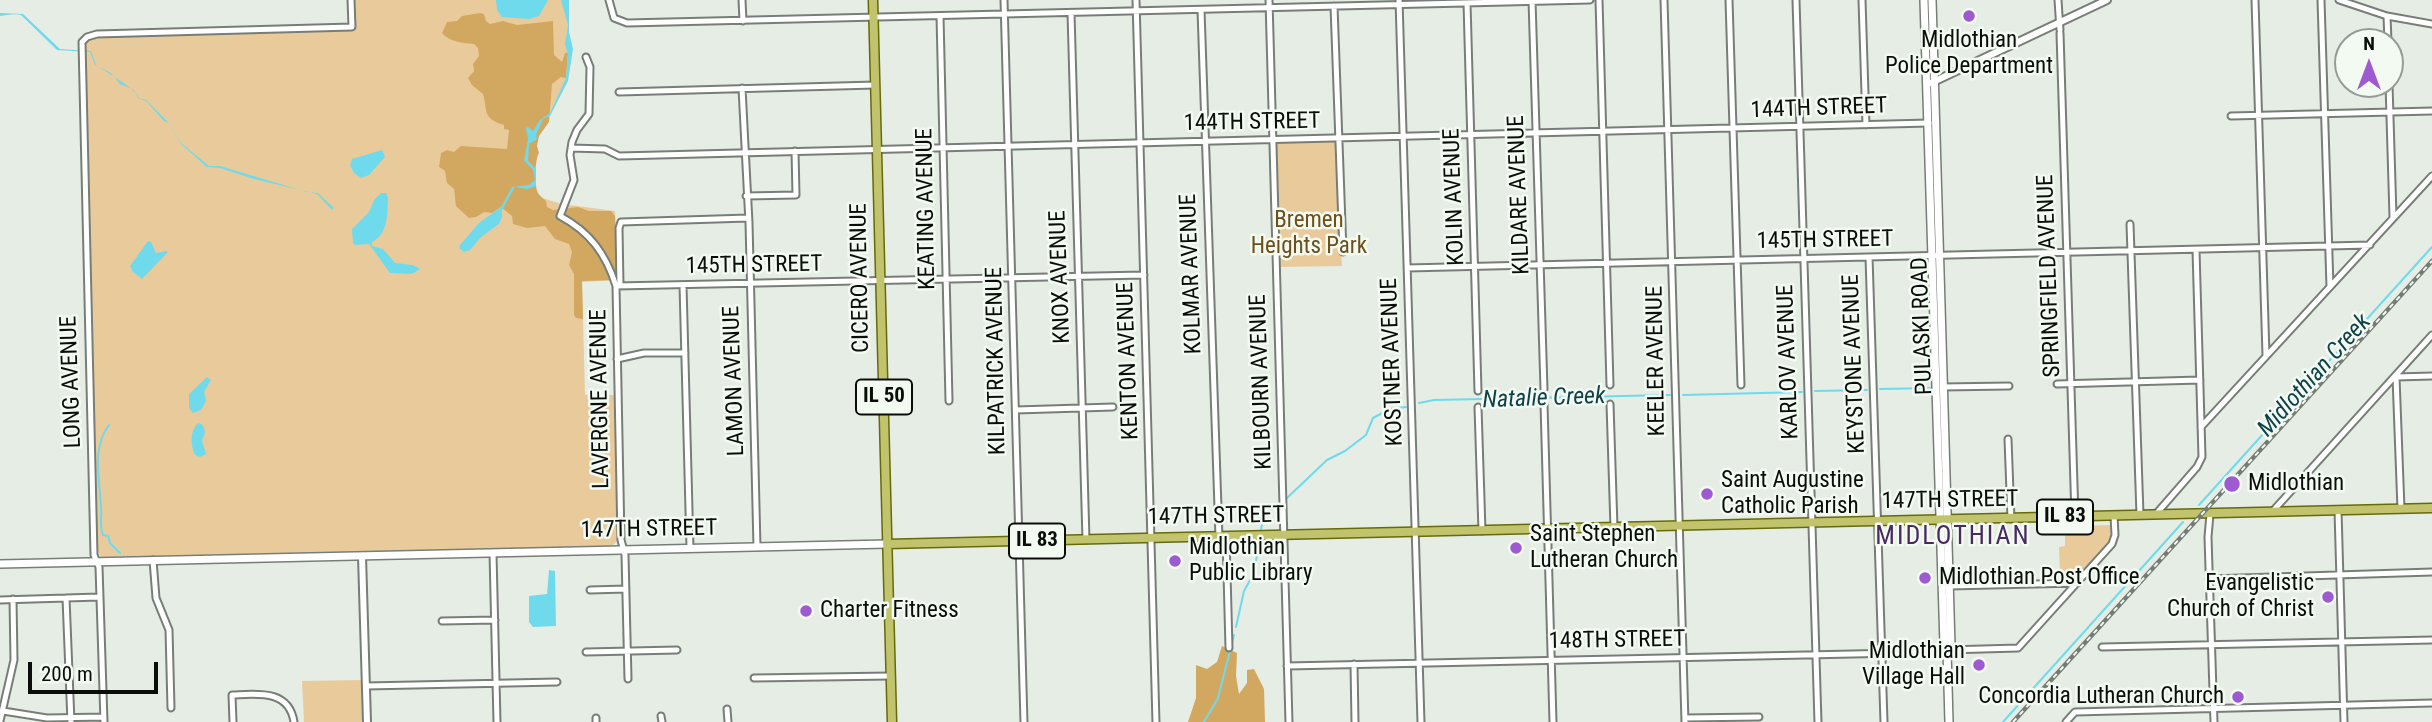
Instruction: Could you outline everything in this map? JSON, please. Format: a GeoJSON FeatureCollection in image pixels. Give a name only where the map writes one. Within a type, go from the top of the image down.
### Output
{"type":"FeatureCollection","features":[{"type":"Feature","properties":{"kind":"main road","name":"CICERO AVENUE"},"geometry":{"type":"LineString","coordinates":[[873,0],[892,722]]}},
{"type":"Feature","properties":{"kind":"main road","name":"PULASKI ROAD"},"geometry":{"type":"LineString","coordinates":[[1924,0],[1926,85],[1932,123]]}},
{"type":"Feature","properties":{"kind":"main road","name":"PULASKI ROAD"},"geometry":{"type":"LineString","coordinates":[[1932,0],[1935,82],[1932,123],[1944,520],[1944,645],[1947,651],[1949,722]]}},
{"type":"Feature","properties":{"kind":"main road","name":"147TH STREET"},"geometry":{"type":"LineString","coordinates":[[0,564],[2432,508]]}},
{"type":"Feature","properties":{"kind":"main road","name":"PULASKI ROAD"},"geometry":{"type":"LineString","coordinates":[[1944,520],[1951,645],[1947,651]]}},
{"type":"Feature","properties":{"kind":"street","name":"LONG AVENUE"},"geometry":{"type":"LineString","coordinates":[[104,720],[97,561],[94,555],[81,46],[94,35],[352,27],[351,0]]}},
{"type":"Feature","properties":{"kind":"street"},"geometry":{"type":"LineString","coordinates":[[609,0],[614,18],[626,23],[1201,10],[1399,2],[1590,0]]}},
{"type":"Feature","properties":{"kind":"street"},"geometry":{"type":"LineString","coordinates":[[742,0],[743,21]]}},
{"type":"Feature","properties":{"kind":"street","name":"KILPATRICK AVENUE"},"geometry":{"type":"LineString","coordinates":[[1004,0],[1024,722]]}},
{"type":"Feature","properties":{"kind":"street","name":"KENTON AVENUE"},"geometry":{"type":"LineString","coordinates":[[1136,0],[1156,722]]}},
{"type":"Feature","properties":{"kind":"street","name":"KILBOURN AVENUE"},"geometry":{"type":"LineString","coordinates":[[1269,0],[1289,722]]}},
{"type":"Feature","properties":{"kind":"street"},"geometry":{"type":"LineString","coordinates":[[1598,0],[1610,385]]}},
{"type":"Feature","properties":{"kind":"street","name":"KEELER AVENUE"},"geometry":{"type":"LineString","coordinates":[[1664,0],[1685,720]]}},
{"type":"Feature","properties":{"kind":"street"},"geometry":{"type":"LineString","coordinates":[[1729,0],[1741,385]]}},
{"type":"Feature","properties":{"kind":"street","name":"KARLOV AVENUE"},"geometry":{"type":"LineString","coordinates":[[1796,0],[1818,722]]}},
{"type":"Feature","properties":{"kind":"street"},"geometry":{"type":"LineString","coordinates":[[1861,0],[1866,125]]}},
{"type":"Feature","properties":{"kind":"street","name":"SPRINGFIELD AVENUE"},"geometry":{"type":"LineString","coordinates":[[2058,0],[2075,517]]}},
{"type":"Feature","properties":{"kind":"street"},"geometry":{"type":"LineString","coordinates":[[1926,85],[2060,29],[2107,0]]}},
{"type":"Feature","properties":{"kind":"street"},"geometry":{"type":"LineString","coordinates":[[2255,0],[2266,355]]}},
{"type":"Feature","properties":{"kind":"street"},"geometry":{"type":"LineString","coordinates":[[2321,0],[2330,288]]}},
{"type":"Feature","properties":{"kind":"street"},"geometry":{"type":"LineString","coordinates":[[2339,0],[2387,16],[2432,24]]}},
{"type":"Feature","properties":{"kind":"street","name":"KILDARE AVENUE"},"geometry":{"type":"LineString","coordinates":[[1532,1],[1544,388]]}},
{"type":"Feature","properties":{"kind":"street","name":"KOSTNER AVENUE"},"geometry":{"type":"LineString","coordinates":[[1399,2],[1421,722]]}},
{"type":"Feature","properties":{"kind":"street","name":"KOLIN AVENUE"},"geometry":{"type":"LineString","coordinates":[[1466,3],[1478,391]]}},
{"type":"Feature","properties":{"kind":"street"},"geometry":{"type":"LineString","coordinates":[[1334,6],[1343,252]]}},
{"type":"Feature","properties":{"kind":"street","name":"KOLMAR AVENUE"},"geometry":{"type":"LineString","coordinates":[[1201,10],[1228,648]]}},
{"type":"Feature","properties":{"kind":"street","name":"KNOX AVENUE"},"geometry":{"type":"LineString","coordinates":[[1071,13],[1086,540]]}},
{"type":"Feature","properties":{"kind":"street","name":"KEATING AVENUE"},"geometry":{"type":"LineString","coordinates":[[940,16],[949,401]]}},
{"type":"Feature","properties":{"kind":"street"},"geometry":{"type":"LineString","coordinates":[[2387,16],[2387,28]]}},
{"type":"Feature","properties":{"kind":"street"},"geometry":{"type":"LineString","coordinates":[[586,57],[590,67],[589,114],[577,130],[571,148],[573,183],[560,216],[601,249],[618,286]]}},
{"type":"Feature","properties":{"kind":"street"},"geometry":{"type":"LineString","coordinates":[[619,92],[875,85]]}},
{"type":"Feature","properties":{"kind":"street","name":"LAMON AVENUE"},"geometry":{"type":"LineString","coordinates":[[742,88],[757,547]]}},
{"type":"Feature","properties":{"kind":"street"},"geometry":{"type":"LineString","coordinates":[[2390,98],[2393,219]]}},
{"type":"Feature","properties":{"kind":"street"},"geometry":{"type":"LineString","coordinates":[[2231,116],[2432,111]]}},
{"type":"Feature","properties":{"kind":"street","name":"144TH STREET"},"geometry":{"type":"LineString","coordinates":[[571,148],[605,149],[619,156],[1932,123]]}},
{"type":"Feature","properties":{"kind":"street"},"geometry":{"type":"LineString","coordinates":[[746,196],[796,195],[794,151]]}},
{"type":"Feature","properties":{"kind":"street"},"geometry":{"type":"LineString","coordinates":[[2201,427],[2432,176]]}},
{"type":"Feature","properties":{"kind":"street","name":"LAVERGNE AVENUE"},"geometry":{"type":"LineString","coordinates":[[628,679],[621,540],[617,359],[619,226],[621,222],[748,218]]}},
{"type":"Feature","properties":{"kind":"street"},"geometry":{"type":"LineString","coordinates":[[2130,224],[2140,516]]}},
{"type":"Feature","properties":{"kind":"street","name":"145TH STREET"},"geometry":{"type":"LineString","coordinates":[[1407,268],[2370,245]]}},
{"type":"Feature","properties":{"kind":"street"},"geometry":{"type":"LineString","coordinates":[[2156,515],[2197,467],[2202,457],[2196,250]]}},
{"type":"Feature","properties":{"kind":"street","name":"KEYSTONE AVENUE"},"geometry":{"type":"LineString","coordinates":[[1869,257],[1884,722]]}},
{"type":"Feature","properties":{"kind":"street","name":"145TH STREET"},"geometry":{"type":"LineString","coordinates":[[618,286],[1144,275]]}},
{"type":"Feature","properties":{"kind":"street"},"geometry":{"type":"LineString","coordinates":[[683,285],[690,548]]}},
{"type":"Feature","properties":{"kind":"street"},"geometry":{"type":"LineString","coordinates":[[2271,512],[2432,335]]}},
{"type":"Feature","properties":{"kind":"street"},"geometry":{"type":"LineString","coordinates":[[617,359],[644,353],[685,353]]}},
{"type":"Feature","properties":{"kind":"street"},"geometry":{"type":"LineString","coordinates":[[2396,377],[2432,376]]}},
{"type":"Feature","properties":{"kind":"street"},"geometry":{"type":"LineString","coordinates":[[2396,377],[2401,509]]}},
{"type":"Feature","properties":{"kind":"street"},"geometry":{"type":"LineString","coordinates":[[2057,384],[2200,380]]}},
{"type":"Feature","properties":{"kind":"street"},"geometry":{"type":"LineString","coordinates":[[1940,387],[2009,386]]}},
{"type":"Feature","properties":{"kind":"street"},"geometry":{"type":"LineString","coordinates":[[1544,404],[1553,722]]}},
{"type":"Feature","properties":{"kind":"street"},"geometry":{"type":"LineString","coordinates":[[1610,404],[1614,528]]}},
{"type":"Feature","properties":{"kind":"street"},"geometry":{"type":"LineString","coordinates":[[1016,410],[1114,407]]}},
{"type":"Feature","properties":{"kind":"street"},"geometry":{"type":"LineString","coordinates":[[1478,407],[1482,531]]}},
{"type":"Feature","properties":{"kind":"street"},"geometry":{"type":"LineString","coordinates":[[2008,439],[2011,519]]}},
{"type":"Feature","properties":{"kind":"street"},"geometry":{"type":"LineString","coordinates":[[2338,510],[2344,722]]}},
{"type":"Feature","properties":{"kind":"street"},"geometry":{"type":"LineString","coordinates":[[2210,514],[2214,722]]}},
{"type":"Feature","properties":{"kind":"street"},"geometry":{"type":"LineString","coordinates":[[1949,586],[2078,583],[2112,544],[2115,535],[2114,516]]}},
{"type":"Feature","properties":{"kind":"street"},"geometry":{"type":"LineString","coordinates":[[493,553],[497,722]]}},
{"type":"Feature","properties":{"kind":"street"},"geometry":{"type":"LineString","coordinates":[[362,556],[367,722]]}},
{"type":"Feature","properties":{"kind":"street"},"geometry":{"type":"LineString","coordinates":[[153,560],[156,598],[169,630],[171,708]]}},
{"type":"Feature","properties":{"kind":"street"},"geometry":{"type":"LineString","coordinates":[[2210,579],[2432,572]]}},
{"type":"Feature","properties":{"kind":"street","name":"148TH STREET"},"geometry":{"type":"LineString","coordinates":[[1287,666],[2018,648],[2078,583]]}},
{"type":"Feature","properties":{"kind":"street"},"geometry":{"type":"LineString","coordinates":[[590,590],[625,589]]}},
{"type":"Feature","properties":{"kind":"street"},"geometry":{"type":"LineString","coordinates":[[0,600],[99,597]]}},
{"type":"Feature","properties":{"kind":"street"},"geometry":{"type":"LineString","coordinates":[[66,598],[71,720]]}},
{"type":"Feature","properties":{"kind":"street"},"geometry":{"type":"LineString","coordinates":[[0,721],[13,660],[13,599]]}},
{"type":"Feature","properties":{"kind":"street"},"geometry":{"type":"LineString","coordinates":[[442,621],[495,620]]}},
{"type":"Feature","properties":{"kind":"street"},"geometry":{"type":"LineString","coordinates":[[2102,647],[2432,640]]}},
{"type":"Feature","properties":{"kind":"street"},"geometry":{"type":"LineString","coordinates":[[586,652],[677,650]]}},
{"type":"Feature","properties":{"kind":"street"},"geometry":{"type":"LineString","coordinates":[[1354,664],[1356,722]]}},
{"type":"Feature","properties":{"kind":"street"},"geometry":{"type":"LineString","coordinates":[[754,678],[891,676]]}},
{"type":"Feature","properties":{"kind":"street"},"geometry":{"type":"LineString","coordinates":[[366,686],[557,682]]}},
{"type":"Feature","properties":{"kind":"street"},"geometry":{"type":"LineString","coordinates":[[233,722],[232,695],[267,694],[277,697],[290,708],[295,722]]}},
{"type":"Feature","properties":{"kind":"street"},"geometry":{"type":"LineString","coordinates":[[2066,722],[2075,712],[2432,703]]}},
{"type":"Feature","properties":{"kind":"street"},"geometry":{"type":"LineString","coordinates":[[727,709],[728,722]]}},
{"type":"Feature","properties":{"kind":"street"},"geometry":{"type":"LineString","coordinates":[[3,711],[25,716],[104,720]]}},
{"type":"Feature","properties":{"kind":"street"},"geometry":{"type":"LineString","coordinates":[[1685,720],[1759,717]]}},
{"type":"Feature","properties":{"kind":"green space"},"geometry":{"type":"Polygon","coordinates":[[[354,0],[568,0],[568,32],[571,43],[566,80],[551,112],[538,126],[532,195],[562,204],[615,211],[618,280],[582,282],[585,395],[616,395],[618,540],[611,547],[101,557],[97,549],[96,535],[82,52],[85,41],[96,36],[142,33],[355,28],[354,0]]]}},
{"type":"Feature","properties":{"kind":"green space","name":"Bremen Heights Park"},"geometry":{"type":"Polygon","coordinates":[[[1335,140],[1342,266],[1279,267],[1274,141],[1335,140]]]}},
{"type":"Feature","properties":{"kind":"green space"},"geometry":{"type":"Polygon","coordinates":[[[2112,525],[2112,539],[2079,577],[2060,577],[2059,547],[2065,546],[2065,526],[2112,525]]]}},
{"type":"Feature","properties":{"kind":"green space"},"geometry":{"type":"Polygon","coordinates":[[[363,680],[364,722],[304,722],[302,681],[363,680]]]}},
{"type":"Feature","properties":{"kind":"shaded area"},"geometry":{"type":"Polygon","coordinates":[[[484,14],[490,24],[503,21],[517,25],[553,21],[554,55],[562,62],[565,53],[568,53],[566,78],[561,77],[552,84],[549,122],[539,136],[537,146],[539,153],[536,178],[538,193],[546,201],[547,207],[553,210],[578,207],[589,211],[611,211],[615,216],[618,280],[582,281],[583,319],[574,315],[574,274],[569,265],[572,252],[569,244],[555,239],[545,226],[527,228],[513,224],[512,216],[501,207],[492,213],[484,212],[469,218],[456,206],[454,189],[447,183],[445,171],[439,167],[441,153],[447,150],[454,152],[461,146],[507,149],[509,130],[489,117],[483,94],[468,78],[474,71],[473,64],[479,56],[478,48],[474,44],[453,40],[442,33],[447,22],[484,14]]]}},
{"type":"Feature","properties":{"kind":"shaded area"},"geometry":{"type":"Polygon","coordinates":[[[1222,646],[1237,653],[1236,676],[1239,694],[1247,683],[1247,670],[1254,669],[1264,689],[1265,722],[1188,722],[1196,698],[1196,665],[1207,669],[1217,662],[1222,646]]]}},
{"type":"Feature","properties":{"kind":"water"},"geometry":{"type":"Polygon","coordinates":[[[496,0],[548,0],[539,16],[529,19],[502,17],[497,10],[496,0]]]}},
{"type":"Feature","properties":{"kind":"water"},"geometry":{"type":"Polygon","coordinates":[[[561,0],[569,0],[569,32],[573,49],[568,81],[550,116],[543,119],[536,135],[537,139],[529,144],[528,161],[536,169],[536,186],[527,189],[515,187],[502,210],[499,224],[481,237],[470,250],[464,252],[459,248],[460,245],[479,223],[501,207],[512,187],[529,185],[535,180],[533,170],[524,160],[528,139],[526,128],[533,131],[540,120],[550,113],[566,78],[568,55],[565,44],[568,25],[561,0]]]}},
{"type":"Feature","properties":{"kind":"water"},"geometry":{"type":"Polygon","coordinates":[[[0,13],[23,14],[60,49],[91,51],[99,67],[95,65],[90,52],[57,50],[21,15],[0,16],[0,13]]]}},
{"type":"Feature","properties":{"kind":"water"},"geometry":{"type":"Polygon","coordinates":[[[136,93],[139,98],[146,100],[169,123],[146,101],[138,98],[136,93]]]}},
{"type":"Feature","properties":{"kind":"water"},"geometry":{"type":"Polygon","coordinates":[[[169,123],[181,143],[209,166],[220,166],[301,190],[220,168],[207,167],[181,144],[169,123]]]}},
{"type":"Feature","properties":{"kind":"water"},"geometry":{"type":"Polygon","coordinates":[[[382,150],[385,157],[369,175],[361,178],[354,173],[350,165],[352,159],[382,150]]]}},
{"type":"Feature","properties":{"kind":"water"},"geometry":{"type":"Polygon","coordinates":[[[310,192],[318,193],[334,208],[332,210],[317,194],[310,192]]]}},
{"type":"Feature","properties":{"kind":"water"},"geometry":{"type":"Polygon","coordinates":[[[381,193],[386,193],[388,197],[386,222],[382,234],[372,242],[372,246],[383,249],[395,263],[413,265],[420,269],[412,274],[390,273],[369,244],[353,243],[352,229],[369,212],[374,200],[381,193]]]}},
{"type":"Feature","properties":{"kind":"water"},"geometry":{"type":"Polygon","coordinates":[[[148,241],[156,253],[168,252],[142,279],[130,266],[148,241]]]}},
{"type":"Feature","properties":{"kind":"water"},"geometry":{"type":"Polygon","coordinates":[[[207,377],[211,380],[204,392],[206,401],[201,410],[193,413],[189,408],[189,394],[207,377]]]}},
{"type":"Feature","properties":{"kind":"water"},"geometry":{"type":"Polygon","coordinates":[[[198,423],[203,425],[205,432],[202,441],[206,454],[200,457],[195,455],[192,442],[193,430],[198,423]]]}},
{"type":"Feature","properties":{"kind":"water"},"geometry":{"type":"Polygon","coordinates":[[[549,570],[555,571],[556,626],[533,627],[529,622],[529,596],[547,594],[549,570]]]}},
{"type":"Feature","properties":{"kind":"waterway","name":"Midlothian Creek"},"geometry":{"type":"LineString","coordinates":[[2199,505],[2432,247]]}},
{"type":"Feature","properties":{"kind":"waterway","name":"Natalie Creek"},"geometry":{"type":"LineString","coordinates":[[1880,389],[1932,388]]}},
{"type":"Feature","properties":{"kind":"waterway","name":"Natalie Creek"},"geometry":{"type":"LineString","coordinates":[[1815,391],[1867,390]]}},
{"type":"Feature","properties":{"kind":"waterway","name":"Natalie Creek"},"geometry":{"type":"LineString","coordinates":[[1683,395],[1802,392]]}},
{"type":"Feature","properties":{"kind":"waterway","name":"Natalie Creek"},"geometry":{"type":"LineString","coordinates":[[1419,403],[1434,400],[1670,395]]}},
{"type":"Feature","properties":{"kind":"waterway","name":"Natalie Creek"},"geometry":{"type":"LineString","coordinates":[[1287,498],[1327,460],[1345,451],[1366,435],[1373,418],[1390,409],[1406,407]]}},
{"type":"Feature","properties":{"kind":"waterway"},"geometry":{"type":"LineString","coordinates":[[109,425],[103,434],[98,454],[101,528],[103,535],[108,536],[110,543],[120,553]]}},
{"type":"Feature","properties":{"kind":"waterway","name":"Natalie Creek"},"geometry":{"type":"LineString","coordinates":[[1261,529],[1264,517],[1277,504]]}},
{"type":"Feature","properties":{"kind":"waterway","name":"Midlothian Creek"},"geometry":{"type":"LineString","coordinates":[[2003,722],[2183,522]]}},
{"type":"Feature","properties":{"kind":"waterway","name":"Natalie Creek"},"geometry":{"type":"LineString","coordinates":[[1236,627],[1244,591],[1253,575],[1260,541]]}},
{"type":"Feature","properties":{"kind":"waterway","name":"Natalie Creek"},"geometry":{"type":"LineString","coordinates":[[1204,722],[1218,698],[1234,635]]}},
{"type":"Feature","properties":{"kind":"railway"},"geometry":{"type":"LineString","coordinates":[[2013,722],[2432,261]]}},
{"type":"Feature","properties":{"kind":"place","name":"Midlothian Police Department"},"geometry":{"type":"Point","coordinates":[1969,16]}},
{"type":"Feature","properties":{"kind":"place","name":"Midlothian"},"geometry":{"type":"Point","coordinates":[2232,484]}},
{"type":"Feature","properties":{"kind":"place","name":"Saint Augustine Catholic Parish"},"geometry":{"type":"Point","coordinates":[1707,494]}},
{"type":"Feature","properties":{"kind":"place","name":"Saint Stephen Lutheran Church"},"geometry":{"type":"Point","coordinates":[1516,548]}},
{"type":"Feature","properties":{"kind":"place","name":"Midlothian Public Library"},"geometry":{"type":"Point","coordinates":[1175,561]}},
{"type":"Feature","properties":{"kind":"place","name":"Midlothian Post Office"},"geometry":{"type":"Point","coordinates":[1925,578]}},
{"type":"Feature","properties":{"kind":"place","name":"Evangelistic Church of Christ"},"geometry":{"type":"Point","coordinates":[2328,597]}},
{"type":"Feature","properties":{"kind":"place","name":"Charter Fitness"},"geometry":{"type":"Point","coordinates":[806,611]}},
{"type":"Feature","properties":{"kind":"place","name":"Midlothian Village Hall"},"geometry":{"type":"Point","coordinates":[1979,665]}},
{"type":"Feature","properties":{"kind":"place","name":"Concordia Lutheran Church"},"geometry":{"type":"Point","coordinates":[2238,697]}},
{"type":"Feature","properties":{"kind":"district","name":"MIDLOTHIAN"},"geometry":{"type":"Point","coordinates":[1953,537]}}]}
